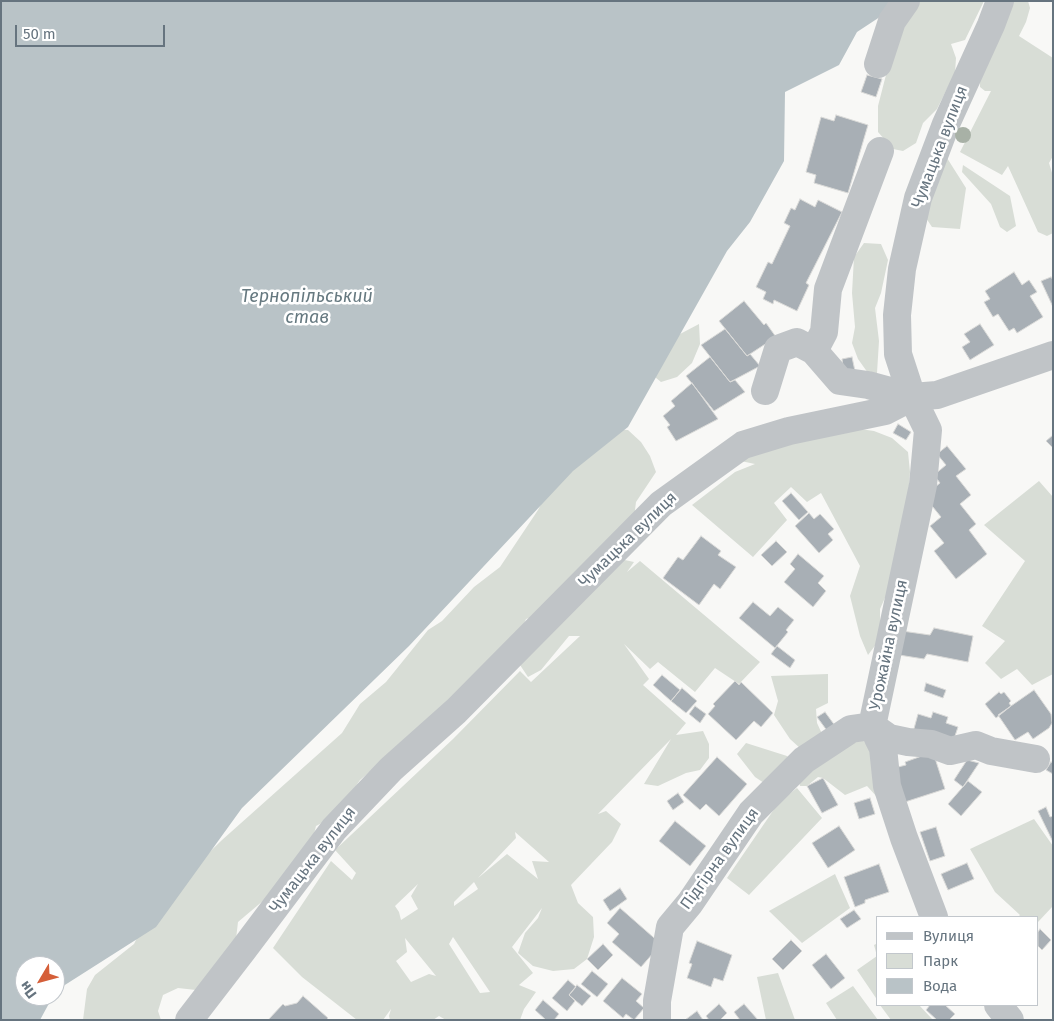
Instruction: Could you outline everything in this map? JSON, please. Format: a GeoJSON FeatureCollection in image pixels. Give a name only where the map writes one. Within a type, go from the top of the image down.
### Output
{"type":"FeatureCollection","features":[{"type":"Feature","properties":{"kind":"street"},"geometry":{"type":"LineString","coordinates":[[878,64],[892,21],[906,1]]}},
{"type":"Feature","properties":{"kind":"street","name":"Чумацька вулиця"},"geometry":{"type":"LineString","coordinates":[[189,1020],[334,829],[391,769],[456,711],[661,504],[743,445],[789,431],[885,411],[912,397],[898,354],[897,315],[902,269],[918,198],[946,124],[992,25],[1000,1]]}},
{"type":"Feature","properties":{"kind":"street"},"geometry":{"type":"LineString","coordinates":[[814,352],[824,332],[828,289],[880,151]]}},
{"type":"Feature","properties":{"kind":"street"},"geometry":{"type":"LineString","coordinates":[[765,391],[778,349],[797,342],[814,352],[840,381],[868,385],[912,397],[937,395],[1053,355]]}},
{"type":"Feature","properties":{"kind":"street","name":"Урожайна вулиця"},"geometry":{"type":"LineString","coordinates":[[912,397],[928,430],[923,485],[872,726],[883,748],[887,786],[904,838],[934,916]]}},
{"type":"Feature","properties":{"kind":"street"},"geometry":{"type":"LineString","coordinates":[[872,726],[889,738],[931,744],[950,751],[976,745],[991,751],[1036,759]]}},
{"type":"Feature","properties":{"kind":"street","name":"Підгірна вулиця"},"geometry":{"type":"LineString","coordinates":[[657,1020],[657,1001],[670,927],[690,903],[751,813],[804,760],[851,729],[872,726]]}},
{"type":"Feature","properties":{"kind":"street"},"geometry":{"type":"LineString","coordinates":[[999,1006],[1010,1020]]}},
{"type":"Feature","properties":{"kind":"green space"},"geometry":{"type":"Polygon","coordinates":[[[905,1],[984,1],[965,40],[951,44],[956,58],[955,73],[937,109],[923,123],[916,143],[903,151],[893,149],[878,132],[878,106],[905,1]]]}},
{"type":"Feature","properties":{"kind":"green space"},"geometry":{"type":"Polygon","coordinates":[[[1006,1],[1028,1],[1030,8],[1019,36],[1053,58],[1053,156],[1049,163],[1053,176],[1053,233],[1047,236],[1038,232],[1008,166],[1002,175],[960,152],[991,91],[985,91],[980,87],[979,60],[1006,1]]]}},
{"type":"Feature","properties":{"kind":"green space"},"geometry":{"type":"Polygon","coordinates":[[[947,158],[966,188],[960,229],[932,227],[922,212],[947,158]]]}},
{"type":"Feature","properties":{"kind":"green space"},"geometry":{"type":"Polygon","coordinates":[[[963,165],[1010,196],[1016,226],[1007,232],[1000,227],[991,204],[962,172],[963,165]]]}},
{"type":"Feature","properties":{"kind":"green space"},"geometry":{"type":"Polygon","coordinates":[[[864,243],[881,244],[888,260],[881,293],[875,308],[879,341],[877,373],[868,373],[858,359],[852,343],[855,327],[852,293],[854,257],[864,243]]]}},
{"type":"Feature","properties":{"kind":"green space"},"geometry":{"type":"Polygon","coordinates":[[[699,324],[700,344],[692,363],[677,377],[661,382],[644,368],[663,343],[699,324]]]}},
{"type":"Feature","properties":{"kind":"green space"},"geometry":{"type":"Polygon","coordinates":[[[853,428],[874,431],[892,438],[908,452],[910,472],[907,512],[888,591],[880,609],[880,639],[868,655],[860,636],[850,596],[860,566],[821,493],[807,502],[791,487],[774,503],[787,520],[753,557],[692,505],[735,472],[755,464],[736,460],[752,448],[853,428]]]}},
{"type":"Feature","properties":{"kind":"green space"},"geometry":{"type":"Polygon","coordinates":[[[611,429],[628,430],[641,442],[650,456],[656,472],[636,502],[634,518],[555,611],[526,619],[513,651],[360,780],[351,793],[346,810],[316,826],[312,842],[264,900],[238,922],[236,939],[196,990],[178,988],[163,995],[158,1011],[161,1020],[83,1020],[87,989],[95,975],[134,944],[151,909],[222,840],[342,733],[360,704],[386,682],[428,630],[442,621],[474,587],[500,567],[538,510],[553,481],[611,429]]]}},
{"type":"Feature","properties":{"kind":"green space"},"geometry":{"type":"Polygon","coordinates":[[[1039,481],[1053,497],[1053,674],[1032,685],[1017,669],[1001,679],[985,663],[1005,641],[982,626],[1025,561],[984,525],[1039,481]]]}},
{"type":"Feature","properties":{"kind":"green space"},"geometry":{"type":"Polygon","coordinates":[[[620,559],[634,562],[627,572],[640,561],[760,662],[739,684],[715,668],[695,692],[658,662],[650,669],[624,644],[649,679],[643,685],[686,723],[676,735],[703,731],[709,744],[709,758],[700,770],[686,773],[658,786],[644,784],[671,739],[598,814],[606,811],[621,824],[612,842],[571,885],[578,903],[593,917],[594,937],[587,959],[574,969],[553,971],[533,966],[518,953],[525,933],[538,918],[542,908],[512,947],[533,973],[519,985],[536,992],[524,1009],[520,1020],[446,1020],[439,1016],[433,1020],[390,1020],[391,1009],[383,1020],[357,1020],[302,977],[273,948],[331,861],[352,880],[356,873],[335,850],[453,739],[520,671],[531,682],[580,636],[569,636],[541,670],[528,677],[520,665],[620,559]],[[515,832],[516,838],[478,878],[507,854],[538,879],[532,861],[549,862],[515,832]],[[474,882],[454,902],[454,906],[478,889],[474,882]],[[418,884],[395,906],[401,920],[418,909],[411,896],[418,884]],[[453,937],[449,944],[480,993],[490,992],[453,937]],[[405,938],[407,952],[396,961],[411,982],[429,974],[436,976],[405,938]]]}},
{"type":"Feature","properties":{"kind":"green space"},"geometry":{"type":"Polygon","coordinates":[[[828,674],[828,703],[816,709],[817,723],[823,736],[801,749],[790,739],[774,715],[778,701],[771,676],[828,674]]]}},
{"type":"Feature","properties":{"kind":"green space"},"geometry":{"type":"Polygon","coordinates":[[[859,736],[878,757],[877,797],[867,786],[845,795],[823,778],[818,777],[807,786],[800,786],[797,772],[859,736]]]}},
{"type":"Feature","properties":{"kind":"green space"},"geometry":{"type":"Polygon","coordinates":[[[746,743],[787,756],[797,766],[767,785],[755,777],[737,754],[746,743]]]}},
{"type":"Feature","properties":{"kind":"green space"},"geometry":{"type":"Polygon","coordinates":[[[797,788],[822,818],[749,895],[727,878],[779,802],[797,788]]]}},
{"type":"Feature","properties":{"kind":"green space"},"geometry":{"type":"Polygon","coordinates":[[[1034,819],[1053,846],[1053,906],[1039,921],[1039,916],[1019,916],[995,892],[970,849],[1034,819]]]}},
{"type":"Feature","properties":{"kind":"green space"},"geometry":{"type":"Polygon","coordinates":[[[835,874],[850,908],[802,943],[769,911],[835,874]]]}},
{"type":"Feature","properties":{"kind":"green space"},"geometry":{"type":"Polygon","coordinates":[[[876,957],[876,998],[857,970],[876,957]]]}},
{"type":"Feature","properties":{"kind":"green space"},"geometry":{"type":"Polygon","coordinates":[[[778,973],[795,1020],[766,1020],[757,977],[778,973]]]}},
{"type":"Feature","properties":{"kind":"green space"},"geometry":{"type":"Polygon","coordinates":[[[853,986],[878,1020],[837,1020],[826,1003],[853,986]]]}},
{"type":"Feature","properties":{"kind":"green space"},"geometry":{"type":"Polygon","coordinates":[[[881,1006],[920,1006],[933,1020],[891,1020],[881,1006]]]}},
{"type":"Feature","properties":{"kind":"water","name":"Тернопільський став"},"geometry":{"type":"Polygon","coordinates":[[[1,1],[895,1],[892,9],[857,32],[839,65],[785,92],[784,161],[750,222],[727,251],[628,427],[573,471],[409,646],[242,808],[156,927],[65,985],[65,956],[15,956],[15,1006],[48,1006],[40,1020],[1,1020],[1,1]]]}},
{"type":"Feature","properties":{"kind":"building"},"geometry":{"type":"Polygon","coordinates":[[[867,75],[882,79],[876,97],[861,92],[867,75]]]}},
{"type":"Feature","properties":{"kind":"building"},"geometry":{"type":"Polygon","coordinates":[[[836,115],[868,125],[848,193],[814,183],[816,175],[806,172],[821,117],[834,121],[836,115]]]}},
{"type":"Feature","properties":{"kind":"building"},"geometry":{"type":"Polygon","coordinates":[[[800,199],[815,207],[818,200],[842,212],[806,283],[809,285],[797,311],[774,300],[773,304],[763,299],[766,292],[756,287],[768,262],[772,264],[790,226],[784,223],[791,208],[795,210],[800,199]]]}},
{"type":"Feature","properties":{"kind":"building"},"geometry":{"type":"Polygon","coordinates":[[[1014,272],[1022,285],[1029,280],[1037,292],[1030,296],[1043,317],[1017,333],[1014,328],[1009,331],[998,314],[993,317],[984,302],[990,299],[985,291],[1014,272]]]}},
{"type":"Feature","properties":{"kind":"building"},"geometry":{"type":"Polygon","coordinates":[[[1051,277],[1053,280],[1053,307],[1041,281],[1051,277]]]}},
{"type":"Feature","properties":{"kind":"building"},"geometry":{"type":"Polygon","coordinates":[[[744,301],[764,325],[766,323],[776,337],[747,356],[719,321],[744,301]]]}},
{"type":"Feature","properties":{"kind":"building"},"geometry":{"type":"Polygon","coordinates":[[[980,324],[994,345],[970,360],[962,347],[970,342],[964,334],[980,324]]]}},
{"type":"Feature","properties":{"kind":"building"},"geometry":{"type":"Polygon","coordinates":[[[725,329],[747,356],[750,354],[760,366],[730,382],[701,345],[725,329]]]}},
{"type":"Feature","properties":{"kind":"building"},"geometry":{"type":"Polygon","coordinates":[[[710,357],[730,382],[735,380],[745,392],[714,411],[686,376],[710,357]]]}},
{"type":"Feature","properties":{"kind":"building"},"geometry":{"type":"Polygon","coordinates":[[[852,357],[855,371],[844,373],[842,359],[852,357]]]}},
{"type":"Feature","properties":{"kind":"building"},"geometry":{"type":"Polygon","coordinates":[[[692,383],[718,419],[676,441],[667,427],[670,425],[663,416],[675,406],[671,401],[692,383]]]}},
{"type":"Feature","properties":{"kind":"building"},"geometry":{"type":"Polygon","coordinates":[[[898,424],[911,432],[906,440],[893,433],[898,424]]]}},
{"type":"Feature","properties":{"kind":"building"},"geometry":{"type":"Polygon","coordinates":[[[1053,435],[1053,448],[1046,441],[1053,435]]]}},
{"type":"Feature","properties":{"kind":"building"},"geometry":{"type":"Polygon","coordinates":[[[947,446],[966,469],[956,476],[971,495],[960,504],[976,524],[969,530],[987,554],[956,579],[934,551],[944,543],[930,526],[941,517],[924,496],[940,483],[934,475],[946,465],[937,454],[947,446]]]}},
{"type":"Feature","properties":{"kind":"building"},"geometry":{"type":"Polygon","coordinates":[[[791,493],[808,512],[799,520],[782,501],[791,493]]]}},
{"type":"Feature","properties":{"kind":"building"},"geometry":{"type":"Polygon","coordinates":[[[809,513],[814,519],[820,514],[834,529],[828,534],[833,540],[819,553],[795,526],[809,513]]]}},
{"type":"Feature","properties":{"kind":"building"},"geometry":{"type":"Polygon","coordinates":[[[701,536],[721,551],[718,555],[736,567],[720,589],[714,584],[699,605],[663,578],[678,557],[683,560],[701,536]]]}},
{"type":"Feature","properties":{"kind":"building"},"geometry":{"type":"Polygon","coordinates":[[[776,541],[787,552],[772,566],[761,555],[776,541]]]}},
{"type":"Feature","properties":{"kind":"building"},"geometry":{"type":"Polygon","coordinates":[[[798,554],[824,576],[818,583],[826,591],[813,607],[784,582],[795,569],[790,564],[798,554]]]}},
{"type":"Feature","properties":{"kind":"building"},"geometry":{"type":"Polygon","coordinates":[[[753,602],[770,616],[778,607],[794,620],[786,630],[788,632],[775,648],[739,618],[753,602]]]}},
{"type":"Feature","properties":{"kind":"building"},"geometry":{"type":"Polygon","coordinates":[[[934,628],[973,636],[968,662],[927,654],[924,659],[899,655],[902,631],[930,635],[934,628]]]}},
{"type":"Feature","properties":{"kind":"building"},"geometry":{"type":"Polygon","coordinates":[[[777,646],[795,660],[790,668],[771,654],[777,646]]]}},
{"type":"Feature","properties":{"kind":"building"},"geometry":{"type":"Polygon","coordinates":[[[662,675],[680,690],[671,701],[653,685],[662,675]]]}},
{"type":"Feature","properties":{"kind":"building"},"geometry":{"type":"Polygon","coordinates":[[[735,681],[739,685],[741,682],[773,713],[761,727],[754,721],[736,740],[708,714],[715,706],[713,704],[735,681]]]}},
{"type":"Feature","properties":{"kind":"building"},"geometry":{"type":"Polygon","coordinates":[[[926,683],[946,690],[943,698],[924,691],[926,683]]]}},
{"type":"Feature","properties":{"kind":"building"},"geometry":{"type":"Polygon","coordinates":[[[682,688],[697,701],[686,713],[671,701],[682,688]]]}},
{"type":"Feature","properties":{"kind":"building"},"geometry":{"type":"Polygon","coordinates":[[[1034,690],[1051,714],[1052,723],[1049,728],[1033,739],[1028,732],[1015,740],[998,715],[1034,690]]]}},
{"type":"Feature","properties":{"kind":"building"},"geometry":{"type":"Polygon","coordinates":[[[999,692],[1001,694],[1004,692],[1011,701],[1009,703],[1011,706],[996,718],[985,704],[999,692]]]}},
{"type":"Feature","properties":{"kind":"building"},"geometry":{"type":"Polygon","coordinates":[[[695,706],[706,714],[700,723],[689,714],[695,706]]]}},
{"type":"Feature","properties":{"kind":"building"},"geometry":{"type":"Polygon","coordinates":[[[825,712],[836,727],[828,732],[817,717],[825,712]]]}},
{"type":"Feature","properties":{"kind":"building"},"geometry":{"type":"Polygon","coordinates":[[[933,712],[948,717],[946,723],[958,727],[951,748],[912,736],[918,714],[931,718],[933,712]]]}},
{"type":"Feature","properties":{"kind":"building"},"geometry":{"type":"Polygon","coordinates":[[[933,752],[945,789],[905,802],[894,768],[906,765],[905,762],[933,752]]]}},
{"type":"Feature","properties":{"kind":"building"},"geometry":{"type":"Polygon","coordinates":[[[717,757],[747,784],[719,816],[706,804],[700,810],[683,795],[717,757]]]}},
{"type":"Feature","properties":{"kind":"building"},"geometry":{"type":"Polygon","coordinates":[[[967,760],[979,763],[963,787],[954,780],[967,760]]]}},
{"type":"Feature","properties":{"kind":"building"},"geometry":{"type":"Polygon","coordinates":[[[1051,762],[1053,763],[1053,774],[1046,770],[1051,762]]]}},
{"type":"Feature","properties":{"kind":"building"},"geometry":{"type":"Polygon","coordinates":[[[823,778],[838,805],[822,813],[807,786],[823,778]]]}},
{"type":"Feature","properties":{"kind":"building"},"geometry":{"type":"Polygon","coordinates":[[[968,781],[982,792],[961,816],[948,804],[968,781]]]}},
{"type":"Feature","properties":{"kind":"building"},"geometry":{"type":"Polygon","coordinates":[[[678,793],[684,802],[673,810],[667,801],[678,793]]]}},
{"type":"Feature","properties":{"kind":"building"},"geometry":{"type":"Polygon","coordinates":[[[870,798],[875,814],[859,819],[854,803],[870,798]]]}},
{"type":"Feature","properties":{"kind":"building"},"geometry":{"type":"Polygon","coordinates":[[[1046,807],[1050,817],[1053,816],[1053,842],[1038,811],[1046,807]]]}},
{"type":"Feature","properties":{"kind":"building"},"geometry":{"type":"Polygon","coordinates":[[[675,821],[706,846],[690,866],[659,841],[675,821]]]}},
{"type":"Feature","properties":{"kind":"building"},"geometry":{"type":"Polygon","coordinates":[[[839,826],[855,850],[828,868],[812,843],[839,826]]]}},
{"type":"Feature","properties":{"kind":"building"},"geometry":{"type":"Polygon","coordinates":[[[936,827],[945,856],[930,861],[920,832],[936,827]]]}},
{"type":"Feature","properties":{"kind":"building"},"geometry":{"type":"Polygon","coordinates":[[[967,863],[974,879],[948,890],[941,874],[967,863]]]}},
{"type":"Feature","properties":{"kind":"building"},"geometry":{"type":"Polygon","coordinates":[[[879,864],[889,892],[865,900],[865,903],[855,907],[844,877],[879,864]]]}},
{"type":"Feature","properties":{"kind":"building"},"geometry":{"type":"Polygon","coordinates":[[[620,888],[627,899],[610,911],[603,900],[620,888]]]}},
{"type":"Feature","properties":{"kind":"building"},"geometry":{"type":"Polygon","coordinates":[[[620,908],[661,944],[641,967],[612,942],[619,934],[607,923],[620,908]]]}},
{"type":"Feature","properties":{"kind":"building"},"geometry":{"type":"Polygon","coordinates":[[[854,910],[861,919],[847,928],[840,919],[854,910]]]}},
{"type":"Feature","properties":{"kind":"building"},"geometry":{"type":"Polygon","coordinates":[[[1040,929],[1051,940],[1042,950],[1039,947],[1040,929]]]}},
{"type":"Feature","properties":{"kind":"building"},"geometry":{"type":"Polygon","coordinates":[[[791,940],[802,951],[783,970],[772,959],[791,940]]]}},
{"type":"Feature","properties":{"kind":"building"},"geometry":{"type":"Polygon","coordinates":[[[697,941],[732,955],[723,981],[714,978],[711,987],[687,978],[692,964],[689,963],[697,941]]]}},
{"type":"Feature","properties":{"kind":"building"},"geometry":{"type":"Polygon","coordinates":[[[603,944],[613,955],[598,970],[587,959],[603,944]]]}},
{"type":"Feature","properties":{"kind":"building"},"geometry":{"type":"Polygon","coordinates":[[[826,954],[845,978],[831,989],[812,965],[826,954]]]}},
{"type":"Feature","properties":{"kind":"building"},"geometry":{"type":"Polygon","coordinates":[[[592,971],[608,984],[597,997],[581,984],[592,971]]]}},
{"type":"Feature","properties":{"kind":"building"},"geometry":{"type":"Polygon","coordinates":[[[622,978],[642,994],[636,1001],[644,1008],[634,1020],[626,1014],[623,1018],[603,1001],[622,978]]]}},
{"type":"Feature","properties":{"kind":"building"},"geometry":{"type":"Polygon","coordinates":[[[568,980],[576,987],[569,995],[575,1001],[567,1011],[552,998],[568,980]]]}},
{"type":"Feature","properties":{"kind":"building"},"geometry":{"type":"Polygon","coordinates":[[[577,985],[591,996],[582,1006],[569,995],[577,985]]]}},
{"type":"Feature","properties":{"kind":"building"},"geometry":{"type":"Polygon","coordinates":[[[303,996],[328,1018],[326,1020],[268,1020],[283,1004],[285,1006],[297,1003],[303,996]]]}},
{"type":"Feature","properties":{"kind":"building"},"geometry":{"type":"Polygon","coordinates":[[[543,1000],[559,1014],[554,1020],[546,1020],[535,1010],[543,1000]]]}},
{"type":"Feature","properties":{"kind":"building"},"geometry":{"type":"Polygon","coordinates":[[[719,1004],[727,1013],[720,1020],[709,1020],[706,1016],[719,1004]]]}},
{"type":"Feature","properties":{"kind":"building"},"geometry":{"type":"Polygon","coordinates":[[[744,1004],[758,1020],[740,1020],[734,1012],[744,1004]]]}},
{"type":"Feature","properties":{"kind":"building"},"geometry":{"type":"Polygon","coordinates":[[[929,1006],[946,1006],[955,1014],[949,1020],[937,1020],[926,1010],[929,1006]]]}},
{"type":"Feature","properties":{"kind":"building"},"geometry":{"type":"Polygon","coordinates":[[[697,1011],[703,1020],[685,1020],[697,1011]]]}}]}
